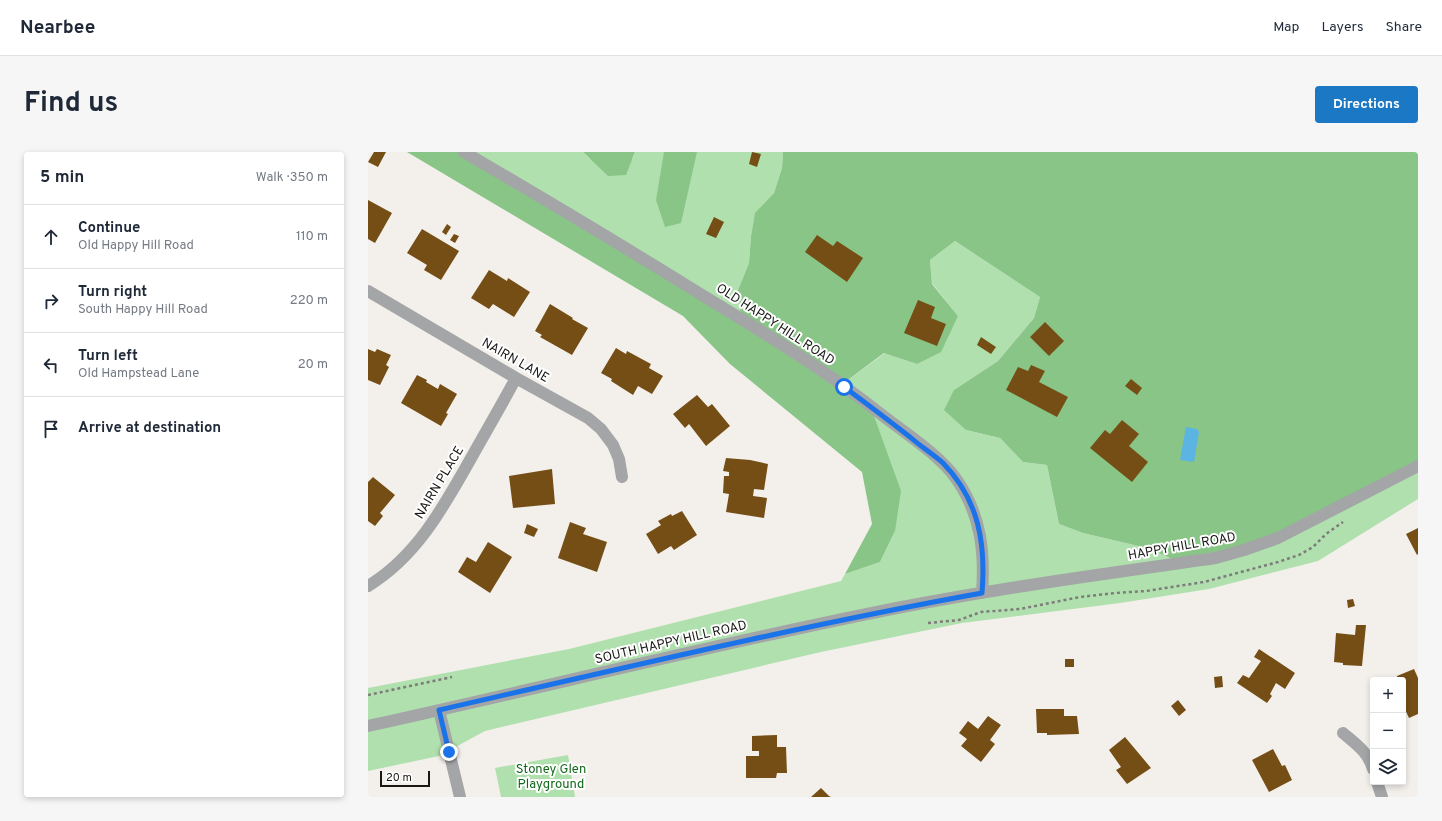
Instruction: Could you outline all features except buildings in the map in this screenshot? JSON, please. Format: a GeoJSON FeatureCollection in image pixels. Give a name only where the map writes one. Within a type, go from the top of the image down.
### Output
{"type":"FeatureCollection","features":[{"type":"Feature","properties":{"kind":"street","name":"OLD HAPPY HILL ROAD"},"geometry":{"type":"LineString","coordinates":[[464,152],[579,219],[768,335],[851,392],[942,462],[957,479],[968,498],[976,519],[982,542],[984,567],[982,593]]}},
{"type":"Feature","properties":{"kind":"street","name":"NAIRN LANE"},"geometry":{"type":"LineString","coordinates":[[368,291],[516,378],[588,418],[601,429],[613,444],[619,459],[622,477]]}},
{"type":"Feature","properties":{"kind":"street","name":"NAIRN PLACE"},"geometry":{"type":"LineString","coordinates":[[368,586],[385,576],[400,562],[424,534],[446,504],[516,378]]}},
{"type":"Feature","properties":{"kind":"street","name":"HAPPY HILL ROAD"},"geometry":{"type":"LineString","coordinates":[[982,593],[1216,558],[1244,550],[1278,538],[1418,466]]}},
{"type":"Feature","properties":{"kind":"street","name":"SOUTH HAPPY HILL ROAD"},"geometry":{"type":"LineString","coordinates":[[368,726],[738,642],[901,608],[982,593]]}},
{"type":"Feature","properties":{"kind":"street"},"geometry":{"type":"LineString","coordinates":[[439,710],[460,797]]}},
{"type":"Feature","properties":{"kind":"street"},"geometry":{"type":"LineString","coordinates":[[1343,733],[1370,759]]}},
{"type":"Feature","properties":{"kind":"street"},"geometry":{"type":"LineString","coordinates":[[1378,785],[1382,797]]}},
{"type":"Feature","properties":{"kind":"path"},"geometry":{"type":"LineString","coordinates":[[368,695],[452,677]]}},
{"type":"Feature","properties":{"kind":"green space"},"geometry":{"type":"Polygon","coordinates":[[[407,152],[464,152],[741,318],[738,290],[749,263],[751,236],[755,213],[774,193],[782,168],[783,152],[1418,152],[1418,466],[1278,538],[1181,563],[1147,548],[1083,533],[1059,524],[1047,465],[1023,462],[1000,438],[966,430],[944,410],[954,390],[998,361],[1034,318],[1040,297],[955,241],[930,260],[932,284],[958,316],[941,352],[917,364],[884,353],[841,385],[870,405],[901,491],[895,531],[880,562],[845,574],[872,524],[862,472],[730,364],[683,316],[407,152]]]}},
{"type":"Feature","properties":{"kind":"green space"},"geometry":{"type":"Polygon","coordinates":[[[464,152],[583,152],[590,159],[633,159],[635,152],[783,152],[782,168],[774,193],[755,214],[751,236],[749,263],[738,290],[741,319],[464,152]]]}},
{"type":"Feature","properties":{"kind":"green space"},"geometry":{"type":"Polygon","coordinates":[[[583,152],[635,152],[626,175],[608,176],[583,152]]]}},
{"type":"Feature","properties":{"kind":"green space"},"geometry":{"type":"Polygon","coordinates":[[[664,152],[697,152],[681,223],[665,227],[656,200],[664,152]]]}},
{"type":"Feature","properties":{"kind":"green space"},"geometry":{"type":"Polygon","coordinates":[[[955,241],[1040,297],[1034,318],[998,361],[954,390],[966,430],[1000,438],[1023,462],[1047,465],[1059,524],[1083,533],[1147,548],[1180,563],[1418,466],[1418,499],[1318,561],[1209,589],[1120,603],[962,623],[821,652],[485,731],[439,756],[368,771],[368,688],[569,649],[841,581],[845,574],[880,562],[895,531],[841,385],[885,353],[917,364],[958,316],[932,283],[930,260],[955,241]]]}},
{"type":"Feature","properties":{"kind":"green space","name":"Stoney Glen Playground"},"geometry":{"type":"Polygon","coordinates":[[[568,755],[575,797],[501,797],[495,768],[568,755]]]}},
{"type":"Feature","properties":{"kind":"water"},"geometry":{"type":"Polygon","coordinates":[[[1186,427],[1197,429],[1199,432],[1194,462],[1180,460],[1186,427]]]}},
{"type":"Feature","properties":{"kind":"route"},"geometry":{"type":"LineString","coordinates":[[449,752],[439,710],[731,643],[982,593],[984,567],[982,542],[976,519],[968,498],[957,479],[942,462],[844,387]]}}]}
